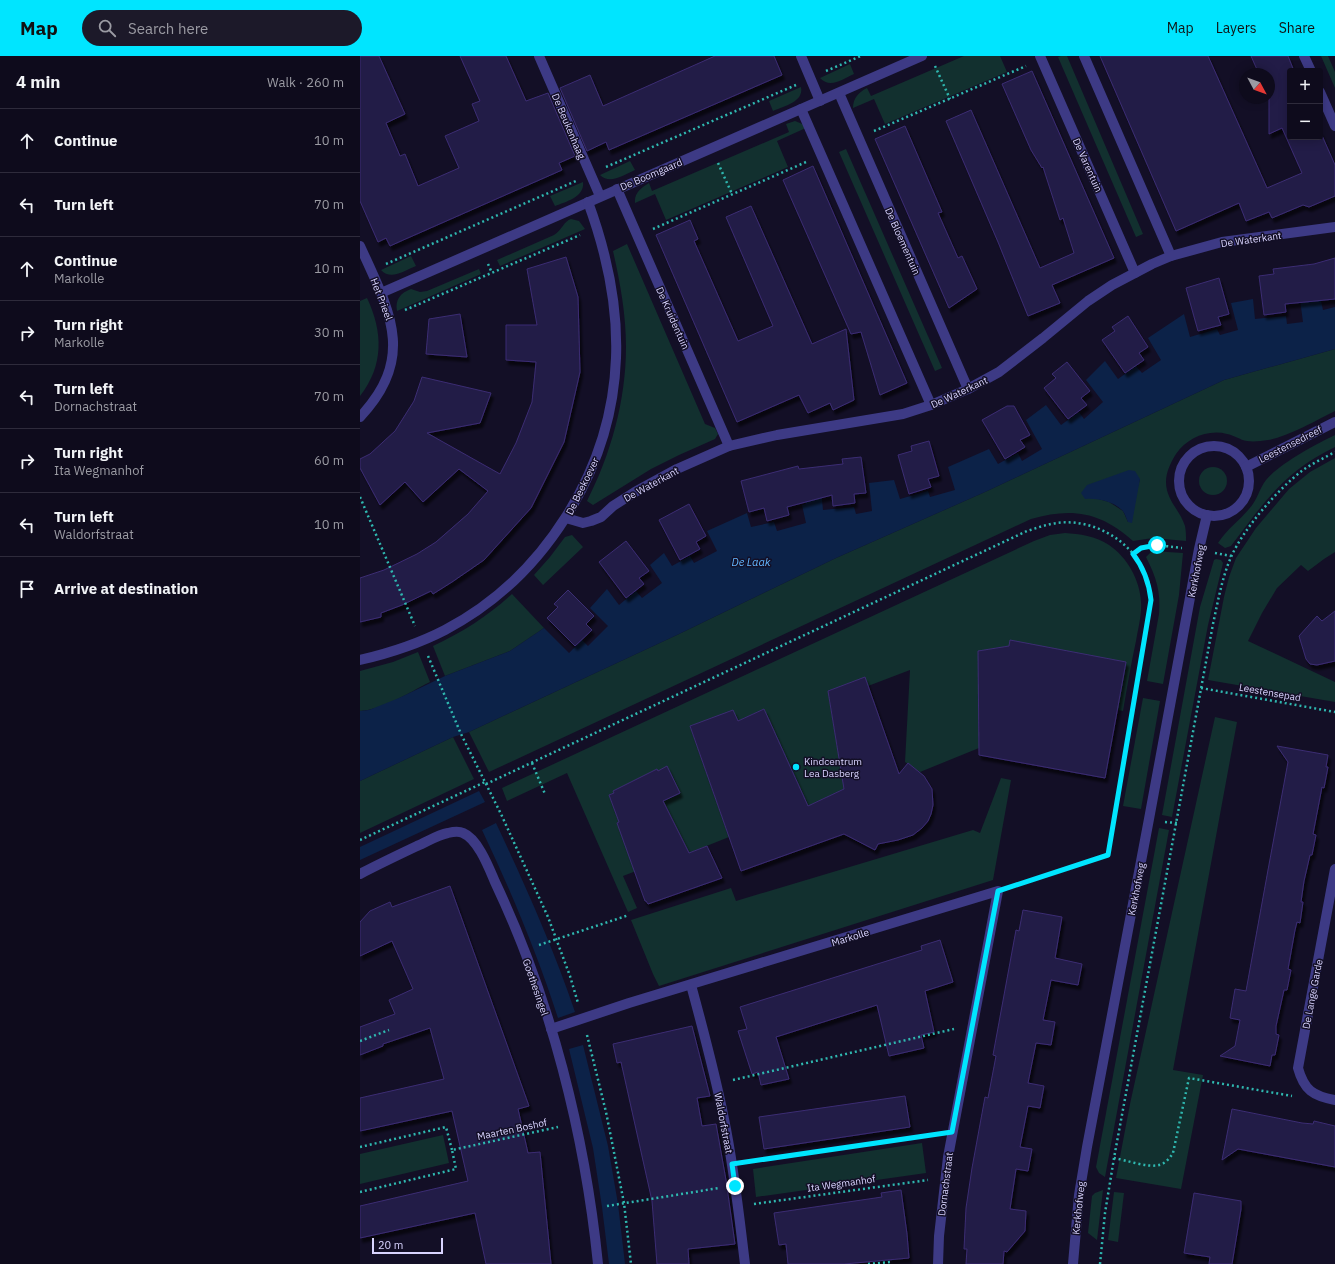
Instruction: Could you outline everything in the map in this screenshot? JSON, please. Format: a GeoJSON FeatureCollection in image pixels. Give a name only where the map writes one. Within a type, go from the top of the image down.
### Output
{"type":"FeatureCollection","features":[{"type":"Feature","properties":{"kind":"street","name":"De Beukenhaag"},"geometry":{"type":"LineString","coordinates":[[539,56],[600,196]]}},
{"type":"Feature","properties":{"kind":"street"},"geometry":{"type":"LineString","coordinates":[[801,56],[820,101]]}},
{"type":"Feature","properties":{"kind":"street","name":"De Boomgaard"},"geometry":{"type":"LineString","coordinates":[[381,293],[600,196],[802,110],[922,56]]}},
{"type":"Feature","properties":{"kind":"street","name":"De Varentuin"},"geometry":{"type":"LineString","coordinates":[[1040,56],[1135,274]]}},
{"type":"Feature","properties":{"kind":"street"},"geometry":{"type":"LineString","coordinates":[[1084,56],[1171,256]]}},
{"type":"Feature","properties":{"kind":"street"},"geometry":{"type":"LineString","coordinates":[[1304,56],[1310,68]]}},
{"type":"Feature","properties":{"kind":"street","name":"De Bloementuin"},"geometry":{"type":"LineString","coordinates":[[839,93],[968,389]]}},
{"type":"Feature","properties":{"kind":"street"},"geometry":{"type":"LineString","coordinates":[[1323,99],[1335,126]]}},
{"type":"Feature","properties":{"kind":"street"},"geometry":{"type":"LineString","coordinates":[[802,110],[931,405]]}},
{"type":"Feature","properties":{"kind":"street","name":"De Kruidentuin"},"geometry":{"type":"LineString","coordinates":[[617,189],[729,446]]}},
{"type":"Feature","properties":{"kind":"street","name":"De Beekoever"},"geometry":{"type":"LineString","coordinates":[[360,660],[391,652],[445,630],[469,616],[498,594],[537,556],[566,518],[584,486],[596,459],[611,410],[616,359],[616,326],[605,258],[588,202]]}},
{"type":"Feature","properties":{"kind":"street","name":"De Waterkant"},"geometry":{"type":"LineString","coordinates":[[566,518],[583,523],[592,521],[601,517],[613,506],[635,492],[677,469],[729,446],[777,435],[890,416],[931,405],[968,389],[999,372],[1088,301],[1112,285],[1152,264],[1171,256],[1222,242],[1335,227]]}},
{"type":"Feature","properties":{"kind":"street","name":"Het Prieel"},"geometry":{"type":"LineString","coordinates":[[360,246],[390,317],[394,341],[389,371],[382,388],[372,404],[360,417]]}},
{"type":"Feature","properties":{"kind":"street","name":"Leestensedreef"},"geometry":{"type":"LineString","coordinates":[[1246,467],[1335,422]]}},
{"type":"Feature","properties":{"kind":"street"},"geometry":{"type":"LineString","coordinates":[[1212,446],[1226,448],[1238,456],[1246,467],[1249,482],[1245,497],[1235,508],[1222,515],[1207,515],[1194,510],[1184,499],[1179,486],[1180,471],[1187,459],[1198,449],[1212,446]]}},
{"type":"Feature","properties":{"kind":"street","name":"Kerkhofweg"},"geometry":{"type":"LineString","coordinates":[[1073,1264],[1079,1195],[1086,1147],[1150,819],[1199,549],[1207,515]]}},
{"type":"Feature","properties":{"kind":"street","name":"Goethesingel"},"geometry":{"type":"LineString","coordinates":[[360,874],[448,833],[462,832],[472,838],[483,857],[505,903],[528,962],[551,1029],[575,1124],[585,1173],[598,1264]]}},
{"type":"Feature","properties":{"kind":"street","name":"De Lange Garde"},"geometry":{"type":"LineString","coordinates":[[1306,1087],[1301,1080],[1298,1068],[1335,869]]}},
{"type":"Feature","properties":{"kind":"street","name":"Markolle"},"geometry":{"type":"LineString","coordinates":[[551,1029],[629,1003],[998,891]]}},
{"type":"Feature","properties":{"kind":"street","name":"Dornachstraat"},"geometry":{"type":"LineString","coordinates":[[938,1264],[939,1236],[952,1132],[998,891]]}},
{"type":"Feature","properties":{"kind":"street","name":"Waldorfstraat"},"geometry":{"type":"LineString","coordinates":[[691,985],[716,1084],[732,1164],[745,1264]]}},
{"type":"Feature","properties":{"kind":"street"},"geometry":{"type":"LineString","coordinates":[[1306,1087],[1316,1094],[1335,1100]]}},
{"type":"Feature","properties":{"kind":"path"},"geometry":{"type":"LineString","coordinates":[[371,271],[861,56]]}},
{"type":"Feature","properties":{"kind":"path"},"geometry":{"type":"LineString","coordinates":[[934,63],[950,99]]}},
{"type":"Feature","properties":{"kind":"path"},"geometry":{"type":"LineString","coordinates":[[711,148],[732,194]]}},
{"type":"Feature","properties":{"kind":"path"},"geometry":{"type":"LineString","coordinates":[[390,317],[597,228]]}},
{"type":"Feature","properties":{"kind":"path"},"geometry":{"type":"LineString","coordinates":[[1100,1264],[1105,1213],[1114,1158],[1220,592],[1231,556],[1249,527],[1286,485],[1304,470],[1335,452]]}},
{"type":"Feature","properties":{"kind":"path"},"geometry":{"type":"LineString","coordinates":[[360,497],[461,734],[486,783]]}},
{"type":"Feature","properties":{"kind":"path"},"geometry":{"type":"LineString","coordinates":[[360,840],[532,763],[1027,531],[1057,523],[1071,522],[1086,524],[1101,530],[1116,539],[1139,561],[1149,587],[1151,600],[1108,855],[998,891]]}},
{"type":"Feature","properties":{"kind":"path"},"geometry":{"type":"LineString","coordinates":[[1133,554],[1141,548],[1157,545],[1199,549]]}},
{"type":"Feature","properties":{"kind":"path","name":"Leestensepad"},"geometry":{"type":"LineString","coordinates":[[1201,688],[1335,712]]}},
{"type":"Feature","properties":{"kind":"path"},"geometry":{"type":"LineString","coordinates":[[532,763],[545,794]]}},
{"type":"Feature","properties":{"kind":"path"},"geometry":{"type":"LineString","coordinates":[[550,942],[629,915]]}},
{"type":"Feature","properties":{"kind":"path"},"geometry":{"type":"LineString","coordinates":[[716,1084],[972,1025]]}},
{"type":"Feature","properties":{"kind":"path"},"geometry":{"type":"LineString","coordinates":[[360,1041],[389,1030]]}},
{"type":"Feature","properties":{"kind":"path"},"geometry":{"type":"LineString","coordinates":[[1114,1158],[1152,1166],[1160,1165],[1169,1159],[1173,1153],[1190,1078],[1293,1096],[1306,1087]]}},
{"type":"Feature","properties":{"kind":"path","name":"Maarten Boshof"},"geometry":{"type":"LineString","coordinates":[[452,1150],[575,1124]]}},
{"type":"Feature","properties":{"kind":"path"},"geometry":{"type":"LineString","coordinates":[[360,1147],[446,1127],[456,1169],[360,1192]]}},
{"type":"Feature","properties":{"kind":"path"},"geometry":{"type":"LineString","coordinates":[[732,1164],[952,1132]]}},
{"type":"Feature","properties":{"kind":"path","name":"Ita Wegmanhof"},"geometry":{"type":"LineString","coordinates":[[738,1206],[946,1178]]}},
{"type":"Feature","properties":{"kind":"path"},"geometry":{"type":"LineString","coordinates":[[618,1204],[735,1186]]}},
{"type":"Feature","properties":{"kind":"path"},"geometry":{"type":"LineString","coordinates":[[868,1264],[891,1262]]}},
{"type":"Feature","properties":{"kind":"green space"},"geometry":{"type":"Polygon","coordinates":[[[964,56],[1000,56],[1007,72],[885,124],[874,99],[853,108],[854,101],[857,96],[861,91],[867,88],[871,96],[964,56]]]}},
{"type":"Feature","properties":{"kind":"green space"},"geometry":{"type":"Polygon","coordinates":[[[1067,56],[1143,234],[1136,237],[1058,57],[1067,56]]]}},
{"type":"Feature","properties":{"kind":"green space"},"geometry":{"type":"Polygon","coordinates":[[[1321,56],[1328,56],[1335,72],[1335,88],[1321,56]]]}},
{"type":"Feature","properties":{"kind":"green space"},"geometry":{"type":"Polygon","coordinates":[[[850,64],[854,74],[837,82],[828,83],[820,78],[850,64]]]}},
{"type":"Feature","properties":{"kind":"green space"},"geometry":{"type":"Polygon","coordinates":[[[801,87],[801,92],[796,100],[773,111],[769,101],[801,87]]]}},
{"type":"Feature","properties":{"kind":"green space"},"geometry":{"type":"Polygon","coordinates":[[[795,121],[808,127],[777,141],[788,167],[666,220],[655,194],[635,203],[637,194],[649,183],[652,191],[789,132],[786,124],[795,121]]]}},
{"type":"Feature","properties":{"kind":"green space"},"geometry":{"type":"Polygon","coordinates":[[[846,149],[942,368],[935,371],[839,152],[846,149]]]}},
{"type":"Feature","properties":{"kind":"green space"},"geometry":{"type":"Polygon","coordinates":[[[630,161],[635,170],[612,179],[604,178],[600,175],[630,161]]]}},
{"type":"Feature","properties":{"kind":"green space"},"geometry":{"type":"Polygon","coordinates":[[[583,182],[583,187],[578,195],[569,201],[555,206],[550,196],[583,182]]]}},
{"type":"Feature","properties":{"kind":"green space"},"geometry":{"type":"Polygon","coordinates":[[[571,219],[579,221],[585,229],[500,266],[497,260],[554,235],[571,219]]]}},
{"type":"Feature","properties":{"kind":"green space"},"geometry":{"type":"Polygon","coordinates":[[[627,244],[705,424],[715,428],[718,434],[715,439],[651,469],[593,505],[587,501],[596,483],[610,446],[616,426],[623,387],[626,347],[625,322],[613,251],[627,244]]]}},
{"type":"Feature","properties":{"kind":"green space"},"geometry":{"type":"Polygon","coordinates":[[[411,256],[416,266],[394,275],[389,275],[381,270],[411,256]]]}},
{"type":"Feature","properties":{"kind":"green space"},"geometry":{"type":"Polygon","coordinates":[[[479,269],[481,274],[397,311],[399,297],[407,291],[411,289],[420,292],[427,291],[479,269]]]}},
{"type":"Feature","properties":{"kind":"green space"},"geometry":{"type":"Polygon","coordinates":[[[367,298],[376,323],[378,348],[377,360],[373,372],[368,384],[360,396],[360,301],[367,298]]]}},
{"type":"Feature","properties":{"kind":"green space"},"geometry":{"type":"Polygon","coordinates":[[[1335,349],[1335,411],[1293,432],[1268,440],[1250,441],[1220,433],[1205,434],[1186,443],[1176,454],[1168,471],[1166,482],[1168,494],[1183,520],[1186,532],[1186,541],[1153,538],[1133,541],[1121,531],[1097,518],[1073,513],[1046,515],[1031,519],[489,772],[469,732],[679,634],[836,558],[985,492],[1224,380],[1335,349]],[[1140,479],[1095,498],[1109,502],[1123,511],[1128,522],[1140,479]]]}},
{"type":"Feature","properties":{"kind":"green space"},"geometry":{"type":"Polygon","coordinates":[[[1335,435],[1335,447],[1301,467],[1288,478],[1265,502],[1231,546],[1225,548],[1218,543],[1252,506],[1266,480],[1272,474],[1298,455],[1335,435]]]}},
{"type":"Feature","properties":{"kind":"green space"},"geometry":{"type":"Polygon","coordinates":[[[1335,458],[1335,552],[1308,571],[1301,565],[1277,588],[1248,641],[1335,682],[1335,702],[1208,680],[1224,597],[1236,558],[1256,528],[1289,489],[1310,472],[1335,458]]]}},
{"type":"Feature","properties":{"kind":"green space"},"geometry":{"type":"Polygon","coordinates":[[[1213,467],[1223,471],[1227,481],[1223,491],[1213,495],[1203,491],[1199,481],[1203,471],[1213,467]]]}},
{"type":"Feature","properties":{"kind":"green space"},"geometry":{"type":"Polygon","coordinates":[[[1065,533],[1093,538],[1104,542],[1116,550],[1127,563],[1135,577],[1140,594],[1140,616],[1123,711],[1117,710],[1105,778],[990,756],[1126,662],[1010,641],[1009,646],[978,652],[979,748],[920,772],[905,762],[910,670],[868,686],[864,678],[828,691],[844,789],[808,806],[764,709],[738,721],[733,711],[690,726],[729,837],[689,853],[666,806],[660,803],[680,793],[667,767],[658,771],[657,769],[609,795],[619,822],[617,823],[636,871],[623,876],[637,908],[628,912],[567,773],[507,801],[502,788],[1034,541],[1050,535],[1065,533]]]}},
{"type":"Feature","properties":{"kind":"green space"},"geometry":{"type":"Polygon","coordinates":[[[572,535],[583,547],[543,585],[534,575],[565,537],[572,535]]]}},
{"type":"Feature","properties":{"kind":"green space"},"geometry":{"type":"Polygon","coordinates":[[[1152,551],[1183,553],[1179,595],[1163,684],[1147,681],[1159,614],[1157,584],[1153,571],[1146,557],[1152,551]]]}},
{"type":"Feature","properties":{"kind":"green space"},"geometry":{"type":"Polygon","coordinates":[[[1214,560],[1221,560],[1223,563],[1208,625],[1172,817],[1162,815],[1200,607],[1214,560]]]}},
{"type":"Feature","properties":{"kind":"green space"},"geometry":{"type":"Polygon","coordinates":[[[512,594],[544,628],[510,651],[445,676],[433,646],[475,623],[512,594]]]}},
{"type":"Feature","properties":{"kind":"green space"},"geometry":{"type":"Polygon","coordinates":[[[418,652],[430,682],[387,704],[369,710],[360,711],[360,671],[393,662],[418,652]]]}},
{"type":"Feature","properties":{"kind":"green space"},"geometry":{"type":"Polygon","coordinates":[[[1143,698],[1160,701],[1141,809],[1123,806],[1143,698]]]}},
{"type":"Feature","properties":{"kind":"green space"},"geometry":{"type":"Polygon","coordinates":[[[1215,717],[1237,722],[1173,1070],[1203,1075],[1181,1189],[1116,1178],[1130,1104],[1215,717]]]}},
{"type":"Feature","properties":{"kind":"green space"},"geometry":{"type":"Polygon","coordinates":[[[453,737],[474,779],[360,833],[360,781],[453,737]]]}},
{"type":"Feature","properties":{"kind":"green space"},"geometry":{"type":"Polygon","coordinates":[[[1001,778],[1011,780],[993,880],[659,986],[631,920],[731,888],[736,901],[973,830],[980,833],[1001,778]]]}},
{"type":"Feature","properties":{"kind":"green space"},"geometry":{"type":"Polygon","coordinates":[[[1159,828],[1169,830],[1105,1177],[1099,1173],[1096,1167],[1159,828]]]}},
{"type":"Feature","properties":{"kind":"green space"},"geometry":{"type":"Polygon","coordinates":[[[443,1135],[449,1163],[360,1184],[360,1154],[443,1135]]]}},
{"type":"Feature","properties":{"kind":"green space"},"geometry":{"type":"Polygon","coordinates":[[[922,1143],[926,1173],[756,1197],[753,1169],[922,1143]]]}},
{"type":"Feature","properties":{"kind":"green space"},"geometry":{"type":"Polygon","coordinates":[[[1103,1190],[1097,1240],[1088,1233],[1092,1196],[1103,1190]]]}},
{"type":"Feature","properties":{"kind":"green space"},"geometry":{"type":"Polygon","coordinates":[[[1114,1192],[1124,1193],[1118,1242],[1108,1240],[1114,1192]]]}},
{"type":"Feature","properties":{"kind":"water","name":"De Laak"},"geometry":{"type":"Polygon","coordinates":[[[1318,288],[1323,310],[1335,307],[1335,349],[1224,380],[985,492],[836,558],[679,634],[360,781],[360,711],[369,710],[399,698],[445,676],[510,651],[544,628],[569,653],[582,640],[588,646],[608,626],[590,608],[607,589],[619,605],[636,591],[642,598],[662,583],[650,565],[664,553],[672,566],[690,556],[694,563],[717,551],[707,531],[747,513],[751,527],[774,522],[777,531],[806,523],[802,505],[806,504],[803,495],[821,490],[823,510],[854,507],[856,514],[872,511],[869,483],[894,480],[900,499],[928,491],[930,497],[955,490],[948,467],[989,449],[998,464],[1018,453],[1022,461],[1042,449],[1026,420],[1046,405],[1061,425],[1079,412],[1084,419],[1103,402],[1086,380],[1105,361],[1118,379],[1136,366],[1142,373],[1161,360],[1148,338],[1184,314],[1190,337],[1217,329],[1220,335],[1238,330],[1231,303],[1253,299],[1255,319],[1286,316],[1287,324],[1303,322],[1299,292],[1318,288]]]}},
{"type":"Feature","properties":{"kind":"water"},"geometry":{"type":"Polygon","coordinates":[[[1129,470],[1135,471],[1140,479],[1132,523],[1128,522],[1123,511],[1114,504],[1095,499],[1085,499],[1081,493],[1087,485],[1129,470]]]}},
{"type":"Feature","properties":{"kind":"water"},"geometry":{"type":"Polygon","coordinates":[[[479,791],[485,802],[360,860],[360,847],[479,791]]]}},
{"type":"Feature","properties":{"kind":"water"},"geometry":{"type":"Polygon","coordinates":[[[496,823],[538,916],[575,1012],[558,1018],[523,922],[482,830],[496,823]]]}},
{"type":"Feature","properties":{"kind":"water"},"geometry":{"type":"Polygon","coordinates":[[[583,1045],[608,1146],[618,1204],[625,1264],[609,1264],[593,1148],[569,1049],[583,1045]]]}},
{"type":"Feature","properties":{"kind":"building"},"geometry":{"type":"Polygon","coordinates":[[[360,56],[379,56],[405,114],[386,123],[400,156],[405,154],[418,186],[459,168],[445,136],[479,121],[472,104],[480,101],[460,56],[506,56],[526,101],[548,93],[575,156],[559,163],[562,170],[390,246],[386,238],[378,242],[360,201],[360,56]]]}},
{"type":"Feature","properties":{"kind":"building"},"geometry":{"type":"Polygon","coordinates":[[[715,56],[774,56],[782,75],[609,150],[606,142],[587,151],[560,88],[590,75],[603,106],[715,56]]]}},
{"type":"Feature","properties":{"kind":"building"},"geometry":{"type":"Polygon","coordinates":[[[1100,56],[1208,56],[1267,188],[1302,173],[1287,140],[1323,140],[1323,138],[1335,165],[1335,196],[1309,207],[1303,205],[1272,218],[1269,212],[1246,221],[1239,203],[1176,231],[1100,56]]]}},
{"type":"Feature","properties":{"kind":"building"},"geometry":{"type":"Polygon","coordinates":[[[1251,56],[1288,56],[1293,68],[1287,68],[1287,139],[1282,128],[1269,134],[1269,104],[1275,104],[1275,68],[1256,68],[1251,56]]]}},
{"type":"Feature","properties":{"kind":"building"},"geometry":{"type":"Polygon","coordinates":[[[1032,71],[1114,258],[1052,285],[1060,303],[1028,316],[946,121],[971,110],[1040,268],[1074,253],[1063,218],[1060,220],[1043,167],[1042,168],[1031,150],[1002,84],[1032,71]]]}},
{"type":"Feature","properties":{"kind":"building"},"geometry":{"type":"Polygon","coordinates":[[[905,126],[942,212],[938,213],[958,258],[962,256],[977,289],[949,308],[875,139],[905,126]]]}},
{"type":"Feature","properties":{"kind":"building"},"geometry":{"type":"Polygon","coordinates":[[[813,166],[907,383],[880,395],[861,332],[851,334],[783,180],[813,166]]]}},
{"type":"Feature","properties":{"kind":"building"},"geometry":{"type":"Polygon","coordinates":[[[751,206],[812,344],[846,329],[854,400],[833,410],[830,403],[808,413],[799,395],[737,422],[656,235],[690,220],[698,239],[694,241],[738,341],[773,326],[726,217],[751,206]]]}},
{"type":"Feature","properties":{"kind":"building"},"geometry":{"type":"Polygon","coordinates":[[[566,257],[578,297],[580,372],[564,442],[531,508],[484,560],[452,582],[433,594],[431,591],[381,613],[381,617],[360,622],[360,578],[384,570],[417,554],[436,542],[468,514],[488,491],[459,469],[423,502],[405,482],[380,505],[360,468],[360,459],[370,454],[395,431],[414,401],[422,377],[491,393],[480,423],[427,433],[500,474],[516,443],[532,402],[536,362],[506,360],[506,325],[537,325],[527,269],[566,257]]]}},
{"type":"Feature","properties":{"kind":"building"},"geometry":{"type":"Polygon","coordinates":[[[1335,258],[1335,299],[1285,304],[1286,312],[1264,315],[1259,276],[1274,274],[1273,269],[1314,264],[1335,258]]]}},
{"type":"Feature","properties":{"kind":"building"},"geometry":{"type":"Polygon","coordinates":[[[1219,278],[1229,314],[1218,317],[1221,325],[1198,331],[1186,288],[1219,278]]]}},
{"type":"Feature","properties":{"kind":"building"},"geometry":{"type":"Polygon","coordinates":[[[460,314],[467,357],[426,354],[429,319],[460,314]]]}},
{"type":"Feature","properties":{"kind":"building"},"geometry":{"type":"Polygon","coordinates":[[[1128,316],[1148,347],[1139,353],[1144,360],[1125,373],[1102,340],[1115,331],[1112,327],[1128,316]]]}},
{"type":"Feature","properties":{"kind":"building"},"geometry":{"type":"Polygon","coordinates":[[[1067,362],[1090,391],[1081,398],[1087,405],[1068,419],[1044,388],[1056,378],[1052,374],[1067,362]]]}},
{"type":"Feature","properties":{"kind":"building"},"geometry":{"type":"Polygon","coordinates":[[[1007,406],[1014,406],[1030,435],[1020,440],[1025,447],[1005,459],[982,420],[1007,406]]]}},
{"type":"Feature","properties":{"kind":"building"},"geometry":{"type":"Polygon","coordinates":[[[929,441],[939,476],[928,479],[931,487],[909,494],[898,455],[912,451],[911,446],[929,441]]]}},
{"type":"Feature","properties":{"kind":"building"},"geometry":{"type":"Polygon","coordinates":[[[861,457],[866,493],[854,494],[855,503],[833,506],[832,495],[787,507],[789,515],[767,521],[764,508],[749,512],[741,481],[798,466],[799,469],[843,464],[842,459],[861,457]]]}},
{"type":"Feature","properties":{"kind":"building"},"geometry":{"type":"Polygon","coordinates":[[[689,504],[706,536],[696,542],[700,549],[680,560],[659,520],[689,504]]]}},
{"type":"Feature","properties":{"kind":"building"},"geometry":{"type":"Polygon","coordinates":[[[626,541],[649,571],[639,578],[644,584],[626,598],[599,562],[626,541]]]}},
{"type":"Feature","properties":{"kind":"building"},"geometry":{"type":"Polygon","coordinates":[[[568,590],[594,616],[586,624],[592,630],[575,646],[547,618],[558,607],[554,604],[568,590]]]}},
{"type":"Feature","properties":{"kind":"building"},"geometry":{"type":"Polygon","coordinates":[[[1335,611],[1335,661],[1317,665],[1310,664],[1306,659],[1299,636],[1317,616],[1322,621],[1335,611]]]}},
{"type":"Feature","properties":{"kind":"building"},"geometry":{"type":"Polygon","coordinates":[[[1010,640],[1126,662],[1105,778],[979,755],[978,651],[1009,646],[1010,640]]]}},
{"type":"Feature","properties":{"kind":"building"},"geometry":{"type":"Polygon","coordinates":[[[865,677],[899,774],[908,763],[924,776],[932,789],[933,805],[928,821],[913,835],[878,844],[875,850],[844,834],[741,871],[690,726],[733,710],[738,721],[764,709],[808,806],[844,789],[828,691],[865,677]]]}},
{"type":"Feature","properties":{"kind":"building"},"geometry":{"type":"Polygon","coordinates":[[[1277,746],[1328,755],[1326,767],[1328,767],[1324,788],[1322,787],[1313,834],[1316,835],[1312,855],[1310,855],[1304,881],[1300,923],[1297,922],[1295,930],[1288,969],[1291,970],[1287,990],[1284,990],[1276,1026],[1276,1034],[1279,1035],[1275,1055],[1272,1055],[1270,1066],[1220,1056],[1235,1046],[1240,1020],[1230,1018],[1235,989],[1246,991],[1288,762],[1277,746]]]}},
{"type":"Feature","properties":{"kind":"building"},"geometry":{"type":"Polygon","coordinates":[[[667,766],[680,793],[663,801],[689,853],[707,846],[722,878],[648,904],[645,901],[617,823],[619,822],[609,795],[614,793],[613,791],[657,769],[658,771],[667,766]]]}},
{"type":"Feature","properties":{"kind":"building"},"geometry":{"type":"Polygon","coordinates":[[[450,886],[529,1106],[518,1109],[528,1153],[540,1152],[551,1264],[486,1264],[475,1213],[360,1238],[360,1206],[468,1181],[452,1111],[360,1131],[360,1098],[444,1079],[430,1028],[383,1044],[383,1046],[360,1055],[360,1027],[395,1014],[389,1000],[413,989],[392,941],[360,956],[360,922],[370,911],[390,902],[392,907],[450,886]]]}},
{"type":"Feature","properties":{"kind":"building"},"geometry":{"type":"Polygon","coordinates":[[[1023,910],[1062,917],[1055,958],[1082,964],[1078,985],[1051,980],[1043,1020],[1055,1022],[1051,1045],[1036,1043],[1028,1083],[1044,1086],[1040,1108],[1028,1106],[1020,1147],[1032,1149],[1028,1171],[1016,1169],[1010,1209],[1026,1211],[1025,1231],[1007,1252],[1004,1251],[1003,1264],[966,1264],[967,1249],[964,1249],[966,1208],[972,1168],[985,1097],[988,1098],[996,1056],[993,1055],[1016,930],[1019,931],[1023,910]]]}},
{"type":"Feature","properties":{"kind":"building"},"geometry":{"type":"Polygon","coordinates":[[[940,940],[953,982],[925,991],[934,1032],[921,1035],[924,1048],[889,1056],[877,1005],[776,1037],[789,1079],[761,1085],[758,1072],[752,1074],[738,1031],[747,1029],[740,1007],[922,950],[921,946],[940,940]]]}},
{"type":"Feature","properties":{"kind":"building"},"geometry":{"type":"Polygon","coordinates":[[[692,1026],[710,1096],[697,1098],[702,1126],[716,1124],[735,1244],[688,1249],[689,1264],[657,1264],[652,1201],[621,1062],[617,1063],[613,1044],[692,1026]]]}},
{"type":"Feature","properties":{"kind":"building"},"geometry":{"type":"Polygon","coordinates":[[[905,1096],[910,1127],[764,1149],[759,1117],[905,1096]]]}},
{"type":"Feature","properties":{"kind":"building"},"geometry":{"type":"Polygon","coordinates":[[[1232,1109],[1302,1123],[1313,1124],[1314,1121],[1335,1126],[1335,1167],[1238,1149],[1222,1160],[1232,1109]]]}},
{"type":"Feature","properties":{"kind":"building"},"geometry":{"type":"Polygon","coordinates":[[[901,1190],[909,1258],[844,1264],[788,1264],[786,1244],[779,1245],[774,1213],[882,1197],[881,1193],[901,1190]]]}},
{"type":"Feature","properties":{"kind":"building"},"geometry":{"type":"Polygon","coordinates":[[[1194,1193],[1241,1201],[1232,1264],[1209,1264],[1210,1257],[1184,1253],[1194,1193]]]}},
{"type":"Feature","properties":{"kind":"place","name":"Kindcentrum Lea Dasberg"},"geometry":{"type":"Point","coordinates":[796,767]}},
{"type":"Feature","properties":{"kind":"route"},"geometry":{"type":"LineString","coordinates":[[735,1186],[732,1164],[952,1132],[998,891],[1108,855],[1151,600],[1145,574],[1139,561],[1133,554],[1141,548],[1157,545]]}}]}
